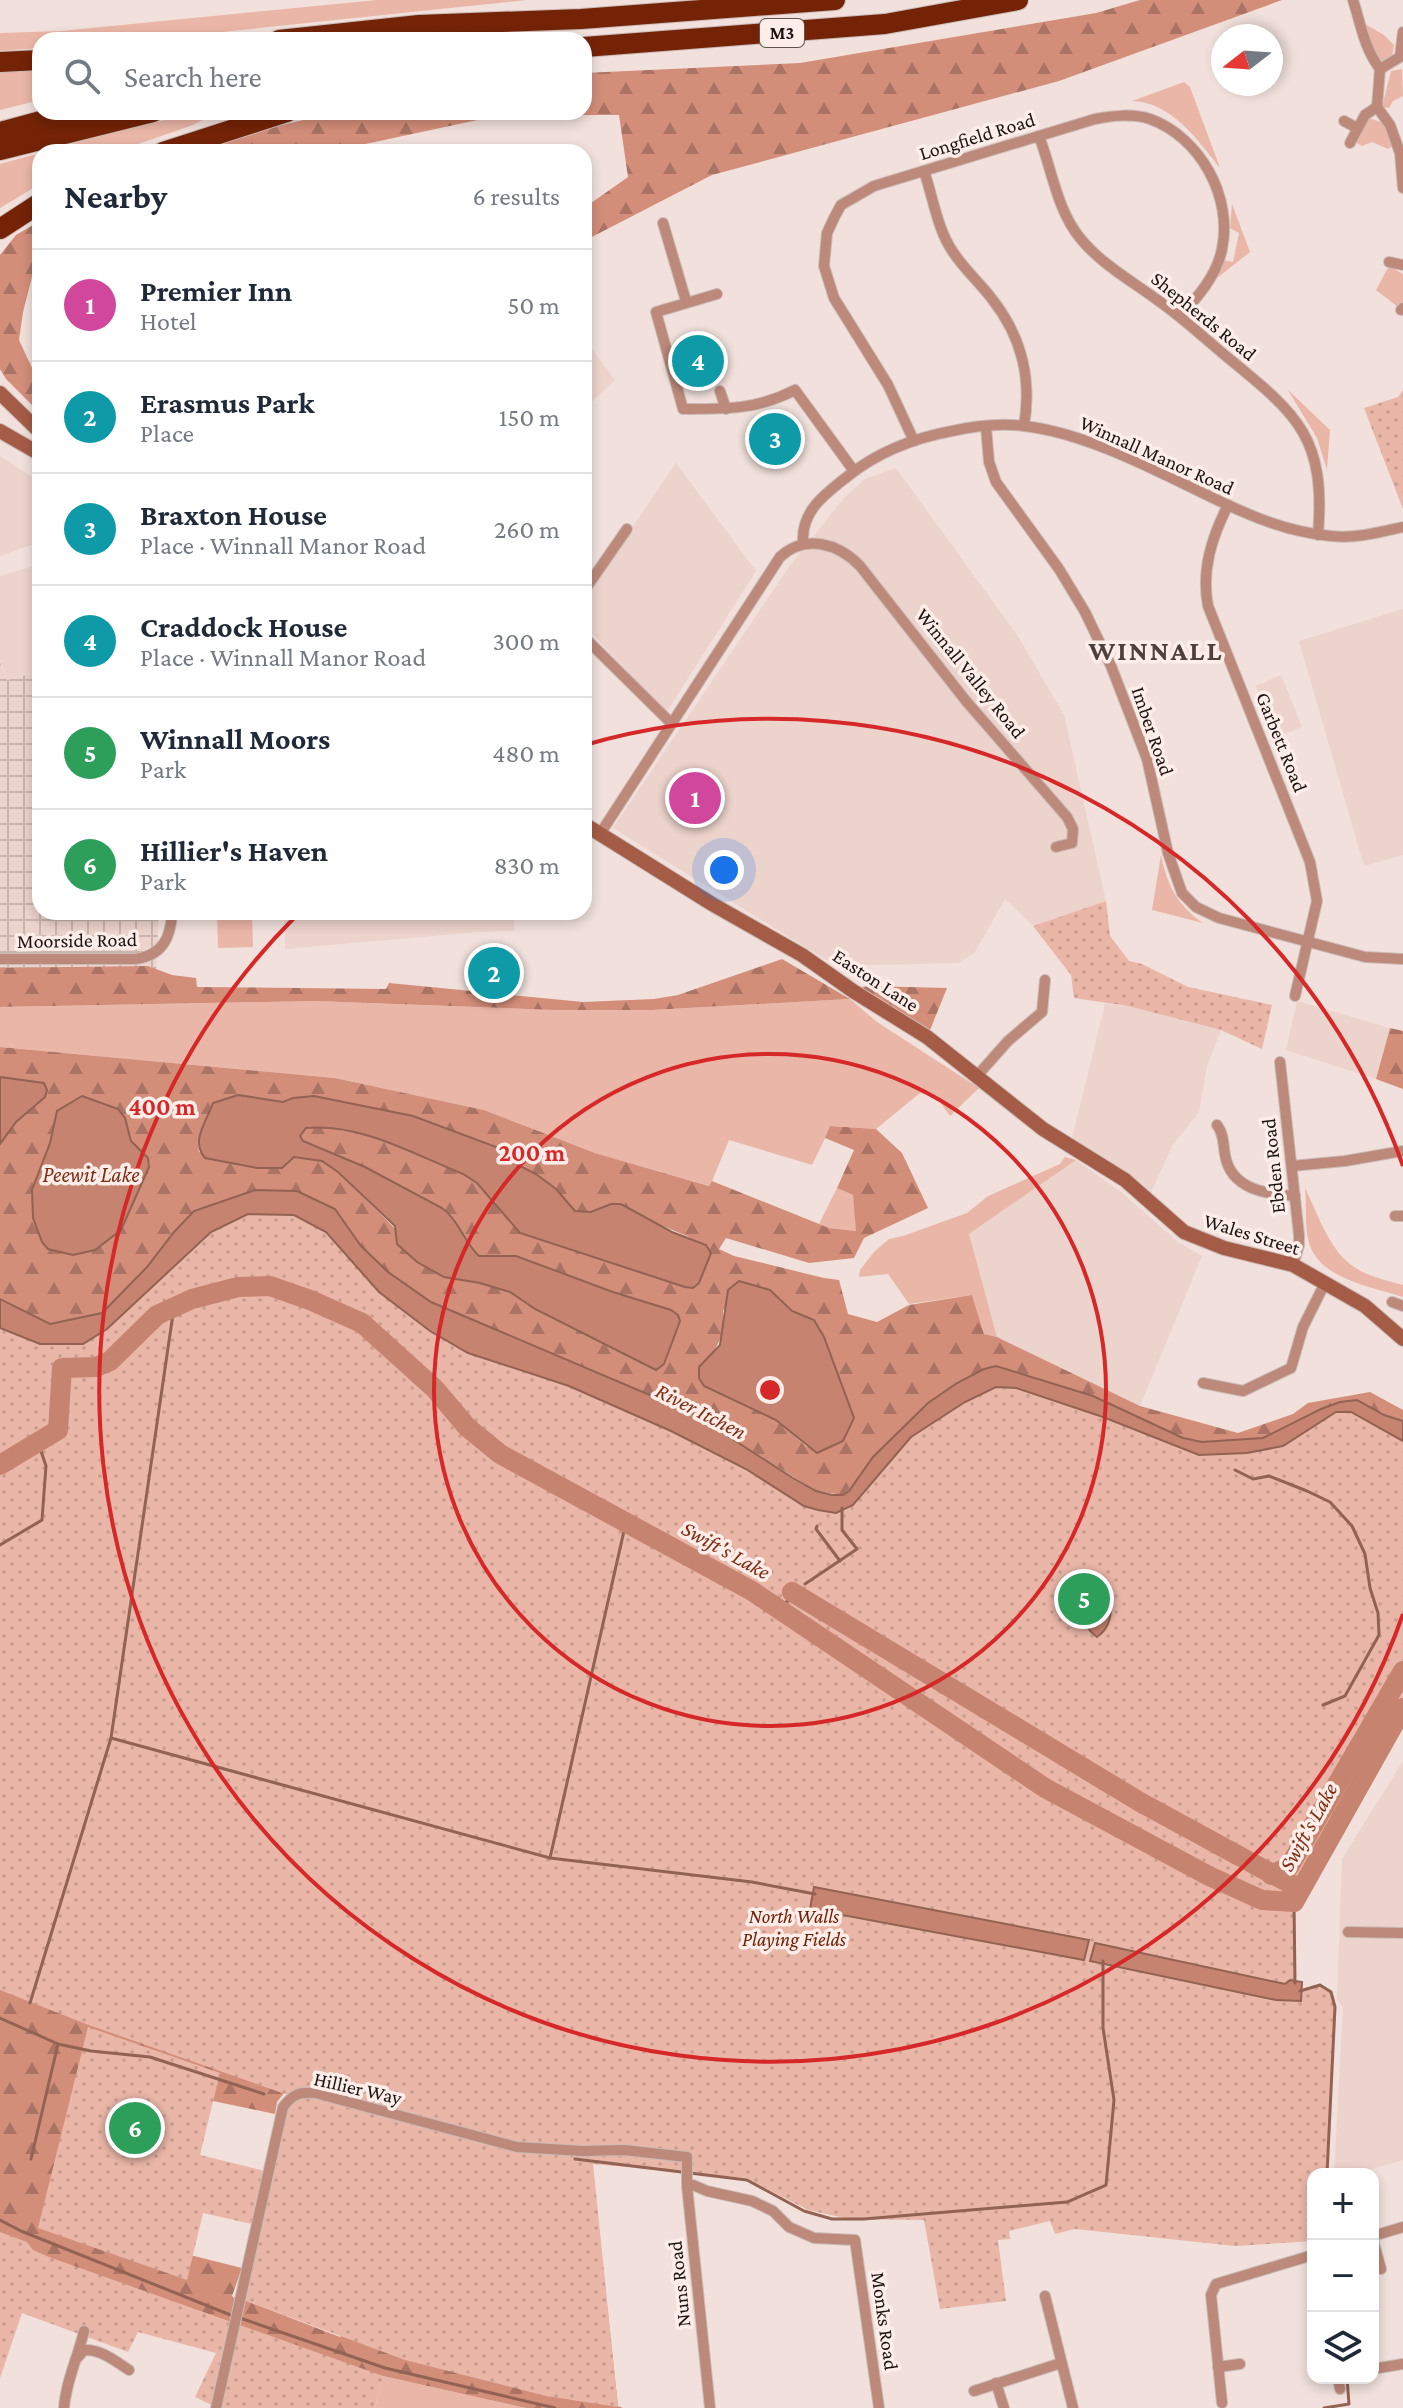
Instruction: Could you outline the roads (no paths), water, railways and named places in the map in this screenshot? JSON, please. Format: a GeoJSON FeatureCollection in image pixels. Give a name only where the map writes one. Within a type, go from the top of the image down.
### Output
{"type":"FeatureCollection","features":[{"type":"Feature","properties":{"kind":"highway","name":"M3"},"geometry":{"type":"LineString","coordinates":[[354,32],[419,25],[537,21],[835,0]]}},
{"type":"Feature","properties":{"kind":"highway","name":"M3"},"geometry":{"type":"LineString","coordinates":[[592,46],[885,24],[1018,0]]}},
{"type":"Feature","properties":{"kind":"highway","name":"M3"},"geometry":{"type":"LineString","coordinates":[[480,32],[537,21]]}},
{"type":"Feature","properties":{"kind":"highway"},"geometry":{"type":"LineString","coordinates":[[0,62],[32,60]]}},
{"type":"Feature","properties":{"kind":"highway"},"geometry":{"type":"LineString","coordinates":[[0,132],[44,120]]}},
{"type":"Feature","properties":{"kind":"highway"},"geometry":{"type":"LineString","coordinates":[[0,150],[121,120]]}},
{"type":"Feature","properties":{"kind":"highway"},"geometry":{"type":"LineString","coordinates":[[188,144],[262,120]]}},
{"type":"Feature","properties":{"kind":"highway"},"geometry":{"type":"LineString","coordinates":[[0,229],[32,208]]}},
{"type":"Feature","properties":{"kind":"street"},"geometry":{"type":"LineString","coordinates":[[1353,0],[1370,56],[1380,69],[1377,107],[1395,138],[1403,167],[1403,188]]}},
{"type":"Feature","properties":{"kind":"street"},"geometry":{"type":"LineString","coordinates":[[1380,69],[1401,60],[1403,32]]}},
{"type":"Feature","properties":{"kind":"street"},"geometry":{"type":"LineString","coordinates":[[1350,143],[1365,115],[1377,107]]}},
{"type":"Feature","properties":{"kind":"street","name":"Longfield Road"},"geometry":{"type":"LineString","coordinates":[[914,441],[888,385],[834,298],[827,281],[823,251],[830,224],[841,205],[874,186],[1095,119],[1131,115],[1148,118],[1174,132],[1202,161],[1223,205],[1225,228],[1222,250],[1207,283],[1180,316]]}},
{"type":"Feature","properties":{"kind":"street"},"geometry":{"type":"LineString","coordinates":[[1344,121],[1357,128]]}},
{"type":"Feature","properties":{"kind":"street","name":"Shepherds Road"},"geometry":{"type":"LineString","coordinates":[[1039,136],[1063,210],[1080,239],[1115,270],[1180,316],[1276,397],[1298,423],[1311,450],[1319,480],[1318,535]]}},
{"type":"Feature","properties":{"kind":"street"},"geometry":{"type":"LineString","coordinates":[[924,171],[952,251],[994,301],[1016,336],[1027,382],[1024,426]]}},
{"type":"Feature","properties":{"kind":"street"},"geometry":{"type":"LineString","coordinates":[[663,223],[686,301]]}},
{"type":"Feature","properties":{"kind":"street"},"geometry":{"type":"LineString","coordinates":[[1389,262],[1403,265]]}},
{"type":"Feature","properties":{"kind":"street"},"geometry":{"type":"LineString","coordinates":[[717,294],[656,312],[683,409],[760,405],[795,390],[854,471]]}},
{"type":"Feature","properties":{"kind":"street"},"geometry":{"type":"LineString","coordinates":[[720,391],[726,409]]}},
{"type":"Feature","properties":{"kind":"street"},"geometry":{"type":"LineString","coordinates":[[0,393],[32,424]]}},
{"type":"Feature","properties":{"kind":"street","name":"Winnall Manor Road"},"geometry":{"type":"LineString","coordinates":[[803,543],[803,526],[810,511],[854,471],[880,454],[942,432],[986,427],[1024,426],[1076,438],[1266,522],[1318,535],[1357,536],[1403,527]]}},
{"type":"Feature","properties":{"kind":"street","name":"Imber Road"},"geometry":{"type":"LineString","coordinates":[[986,427],[989,462],[996,482],[1059,569],[1085,612],[1111,666],[1147,759],[1168,853],[1182,893],[1206,914],[1382,960],[1403,959]]}},
{"type":"Feature","properties":{"kind":"street"},"geometry":{"type":"LineString","coordinates":[[0,431],[32,449]]}},
{"type":"Feature","properties":{"kind":"street","name":"Garbett Road"},"geometry":{"type":"LineString","coordinates":[[1228,505],[1216,530],[1206,568],[1206,596],[1310,862],[1317,901],[1295,996]]}},
{"type":"Feature","properties":{"kind":"street"},"geometry":{"type":"LineString","coordinates":[[592,579],[627,529]]}},
{"type":"Feature","properties":{"kind":"street"},"geometry":{"type":"LineString","coordinates":[[600,834],[780,557],[803,543]]}},
{"type":"Feature","properties":{"kind":"street","name":"Winnall Valley Road"},"geometry":{"type":"LineString","coordinates":[[803,543],[824,545],[848,554],[891,602],[926,652],[1067,817],[1073,829],[1072,843],[1056,847]]}},
{"type":"Feature","properties":{"kind":"street"},"geometry":{"type":"LineString","coordinates":[[592,645],[671,723]]}},
{"type":"Feature","properties":{"kind":"street","name":"Easton Lane"},"geometry":{"type":"LineString","coordinates":[[592,829],[712,904],[802,955],[927,1037],[1043,1129],[1104,1165],[1133,1187]]}},
{"type":"Feature","properties":{"kind":"street","name":"Moorside Road"},"geometry":{"type":"LineString","coordinates":[[0,959],[150,957],[166,942],[171,920]]}},
{"type":"Feature","properties":{"kind":"street"},"geometry":{"type":"LineString","coordinates":[[976,1077],[1008,1041],[1042,1012],[1045,980]]}},
{"type":"Feature","properties":{"kind":"street"},"geometry":{"type":"LineString","coordinates":[[1042,1012],[1052,1018]]}},
{"type":"Feature","properties":{"kind":"street","name":"Ebden Road"},"geometry":{"type":"LineString","coordinates":[[1280,1062],[1299,1245],[1293,1265]]}},
{"type":"Feature","properties":{"kind":"street"},"geometry":{"type":"LineString","coordinates":[[1217,1125],[1221,1130],[1227,1165],[1233,1175],[1264,1194],[1295,1196]]}},
{"type":"Feature","properties":{"kind":"street"},"geometry":{"type":"LineString","coordinates":[[1292,1166],[1403,1151]]}},
{"type":"Feature","properties":{"kind":"street","name":"Wales Street"},"geometry":{"type":"LineString","coordinates":[[1133,1187],[1162,1214],[1197,1239],[1293,1265],[1365,1306],[1403,1339]]}},
{"type":"Feature","properties":{"kind":"street"},"geometry":{"type":"LineString","coordinates":[[1203,1383],[1243,1391],[1291,1368],[1297,1341],[1325,1283]]}},
{"type":"Feature","properties":{"kind":"street"},"geometry":{"type":"LineString","coordinates":[[1348,1932],[1403,1933]]}},
{"type":"Feature","properties":{"kind":"street","name":"Hillier Way"},"geometry":{"type":"LineString","coordinates":[[216,2408],[283,2107],[291,2096],[301,2092],[315,2093],[517,2147],[624,2150],[687,2157]]}},
{"type":"Feature","properties":{"kind":"street","name":"Nuns Road"},"geometry":{"type":"LineString","coordinates":[[687,2157],[710,2408]]}},
{"type":"Feature","properties":{"kind":"street","name":"Monks Road"},"geometry":{"type":"LineString","coordinates":[[687,2182],[707,2191],[752,2201],[773,2211],[789,2227],[814,2238],[855,2240],[879,2408]]}},
{"type":"Feature","properties":{"kind":"street"},"geometry":{"type":"LineString","coordinates":[[1379,2236],[1403,2227]]}},
{"type":"Feature","properties":{"kind":"street"},"geometry":{"type":"LineString","coordinates":[[1374,2240],[1381,2269]]}},
{"type":"Feature","properties":{"kind":"street"},"geometry":{"type":"LineString","coordinates":[[1222,2403],[1211,2295],[1216,2284],[1307,2257]]}},
{"type":"Feature","properties":{"kind":"street"},"geometry":{"type":"LineString","coordinates":[[1045,2296],[1073,2408]]}},
{"type":"Feature","properties":{"kind":"street"},"geometry":{"type":"LineString","coordinates":[[64,2408],[66,2389],[84,2331]]}},
{"type":"Feature","properties":{"kind":"street"},"geometry":{"type":"LineString","coordinates":[[78,2357],[84,2350],[91,2349],[129,2370]]}},
{"type":"Feature","properties":{"kind":"street"},"geometry":{"type":"LineString","coordinates":[[974,2391],[1061,2363]]}},
{"type":"Feature","properties":{"kind":"street"},"geometry":{"type":"LineString","coordinates":[[1218,2367],[1240,2364]]}},
{"type":"Feature","properties":{"kind":"street"},"geometry":{"type":"LineString","coordinates":[[1379,2368],[1403,2364]]}},
{"type":"Feature","properties":{"kind":"street"},"geometry":{"type":"LineString","coordinates":[[996,2383],[1004,2408]]}},
{"type":"Feature","properties":{"kind":"water"},"geometry":{"type":"Polygon","coordinates":[[[0,1077],[44,1083],[47,1090],[45,1097],[16,1122],[0,1144],[0,1077]]]}},
{"type":"Feature","properties":{"kind":"water"},"geometry":{"type":"Polygon","coordinates":[[[238,1095],[283,1102],[314,1096],[413,1116],[507,1151],[518,1165],[556,1189],[575,1211],[591,1212],[611,1204],[621,1204],[672,1232],[706,1245],[711,1253],[699,1283],[693,1288],[685,1287],[520,1233],[477,1183],[463,1174],[386,1142],[347,1130],[326,1128],[306,1128],[300,1136],[303,1141],[365,1167],[442,1208],[479,1256],[516,1256],[671,1310],[680,1321],[664,1364],[656,1370],[535,1309],[510,1292],[444,1277],[417,1262],[397,1244],[395,1226],[338,1172],[322,1161],[294,1157],[282,1168],[257,1168],[205,1158],[199,1138],[213,1103],[238,1095]]]}},
{"type":"Feature","properties":{"kind":"water","name":"Peewit Lake"},"geometry":{"type":"Polygon","coordinates":[[[82,1096],[118,1109],[125,1118],[131,1141],[148,1158],[149,1167],[121,1230],[95,1250],[73,1255],[48,1249],[42,1242],[33,1218],[32,1190],[50,1143],[57,1111],[82,1096]]]}},
{"type":"Feature","properties":{"kind":"water"},"geometry":{"type":"Polygon","coordinates":[[[255,1190],[297,1191],[335,1209],[361,1246],[388,1272],[431,1302],[692,1413],[793,1478],[816,1491],[832,1495],[843,1495],[849,1491],[873,1457],[928,1403],[957,1383],[996,1366],[1093,1396],[1183,1438],[1202,1442],[1263,1438],[1321,1409],[1357,1400],[1384,1415],[1403,1421],[1403,1441],[1351,1412],[1336,1412],[1283,1446],[1247,1453],[1199,1455],[1103,1417],[1016,1388],[996,1387],[965,1402],[911,1437],[853,1505],[836,1513],[818,1510],[804,1506],[746,1469],[671,1431],[569,1386],[468,1353],[430,1331],[379,1292],[326,1232],[294,1215],[248,1214],[211,1232],[107,1329],[83,1344],[40,1344],[0,1328],[0,1299],[50,1324],[102,1313],[147,1267],[194,1211],[255,1190]]]}},
{"type":"Feature","properties":{"kind":"water"},"geometry":{"type":"Polygon","coordinates":[[[739,1281],[770,1290],[792,1311],[814,1320],[824,1337],[854,1418],[843,1441],[817,1453],[776,1420],[704,1386],[699,1378],[699,1367],[720,1345],[728,1290],[739,1281]]]}},
{"type":"Feature","properties":{"kind":"water"},"geometry":{"type":"Polygon","coordinates":[[[1097,1602],[1106,1602],[1111,1610],[1107,1625],[1097,1637],[1088,1629],[1086,1620],[1097,1602]]]}},
{"type":"Feature","properties":{"kind":"water"},"geometry":{"type":"Polygon","coordinates":[[[814,1887],[1089,1940],[1084,1960],[810,1909],[814,1887]]]}},
{"type":"Feature","properties":{"kind":"water"},"geometry":{"type":"Polygon","coordinates":[[[1095,1943],[1285,1984],[1290,1980],[1302,1982],[1301,2001],[1276,2000],[1090,1961],[1095,1943]]]}},
{"type":"Feature","properties":{"kind":"waterway","name":"Swift's Lake"},"geometry":{"type":"LineString","coordinates":[[0,1465],[58,1430],[62,1368],[96,1367],[110,1361],[157,1315],[192,1299],[238,1287],[270,1286],[362,1323],[435,1389],[467,1427],[500,1454],[752,1591],[1045,1788],[1209,1876],[1262,1900],[1294,1902],[1403,1708]]}},
{"type":"Feature","properties":{"kind":"waterway"},"geometry":{"type":"LineString","coordinates":[[111,1738],[174,1307]]}},
{"type":"Feature","properties":{"kind":"waterway"},"geometry":{"type":"LineString","coordinates":[[0,1545],[42,1520],[46,1466],[38,1442]]}},
{"type":"Feature","properties":{"kind":"waterway"},"geometry":{"type":"LineString","coordinates":[[1235,1470],[1253,1479],[1269,1476],[1330,1502],[1352,1526],[1365,1554],[1370,1588],[1378,1613],[1379,1635],[1345,1696],[1323,1705]]}},
{"type":"Feature","properties":{"kind":"waterway"},"geometry":{"type":"LineString","coordinates":[[805,1584],[857,1549],[842,1530],[842,1508]]}},
{"type":"Feature","properties":{"kind":"waterway"},"geometry":{"type":"LineString","coordinates":[[550,1858],[626,1522]]}},
{"type":"Feature","properties":{"kind":"waterway"},"geometry":{"type":"LineString","coordinates":[[817,1526],[816,1529],[840,1561]]}},
{"type":"Feature","properties":{"kind":"waterway"},"geometry":{"type":"LineString","coordinates":[[792,1592],[1140,1802],[1300,1889]]}},
{"type":"Feature","properties":{"kind":"waterway"},"geometry":{"type":"LineString","coordinates":[[777,1608],[797,1595]]}},
{"type":"Feature","properties":{"kind":"waterway"},"geometry":{"type":"LineString","coordinates":[[1271,1875],[1289,1867],[1403,1671]]}},
{"type":"Feature","properties":{"kind":"waterway"},"geometry":{"type":"LineString","coordinates":[[30,2003],[111,1738],[550,1858],[752,1882],[815,1894]]}},
{"type":"Feature","properties":{"kind":"waterway"},"geometry":{"type":"LineString","coordinates":[[1294,1902],[1295,1983]]}},
{"type":"Feature","properties":{"kind":"waterway"},"geometry":{"type":"LineString","coordinates":[[575,2159],[747,2180],[804,2211],[832,2219],[1067,2202],[1106,2185],[1114,2100],[1103,2028],[1103,1961]]}},
{"type":"Feature","properties":{"kind":"waterway"},"geometry":{"type":"LineString","coordinates":[[1300,1991],[1320,1985],[1331,1992],[1335,2007],[1327,2168]]}},
{"type":"Feature","properties":{"kind":"waterway"},"geometry":{"type":"LineString","coordinates":[[0,2018],[58,2044],[150,2057],[264,2094]]}},
{"type":"Feature","properties":{"kind":"waterway"},"geometry":{"type":"LineString","coordinates":[[31,2159],[58,2044]]}},
{"type":"Feature","properties":{"kind":"waterway"},"geometry":{"type":"LineString","coordinates":[[0,2220],[233,2316]]}},
{"type":"Feature","properties":{"kind":"waterway"},"geometry":{"type":"LineString","coordinates":[[240,2318],[385,2368],[555,2408]]}},
{"type":"Feature","properties":{"kind":"waterway"},"geometry":{"type":"LineString","coordinates":[[1324,2408],[1349,2404],[1347,2384]]}},
{"type":"Feature","properties":{"kind":"place","name":"Craddock House"},"geometry":{"type":"Point","coordinates":[698,361]}},
{"type":"Feature","properties":{"kind":"place","name":"Braxton House"},"geometry":{"type":"Point","coordinates":[775,439]}},
{"type":"Feature","properties":{"kind":"place","name":"Premier Inn"},"geometry":{"type":"Point","coordinates":[695,798]}},
{"type":"Feature","properties":{"kind":"place","name":"Erasmus Park"},"geometry":{"type":"Point","coordinates":[494,973]}},
{"type":"Feature","properties":{"kind":"place","name":"Winnall Moors"},"geometry":{"type":"Point","coordinates":[1084,1599]}},
{"type":"Feature","properties":{"kind":"place","name":"Hillier's Haven"},"geometry":{"type":"Point","coordinates":[135,2128]}},
{"type":"Feature","properties":{"kind":"district","name":"WINNALL"},"geometry":{"type":"Point","coordinates":[1156,650]}},
{"type":"Feature","properties":{"kind":"water label","name":"River Itchen"},"geometry":{"type":"Point","coordinates":[701,1411]}},
{"type":"Feature","properties":{"kind":"park label","name":"North Walls Playing Fields"},"geometry":{"type":"Point","coordinates":[794,1928]}}]}
